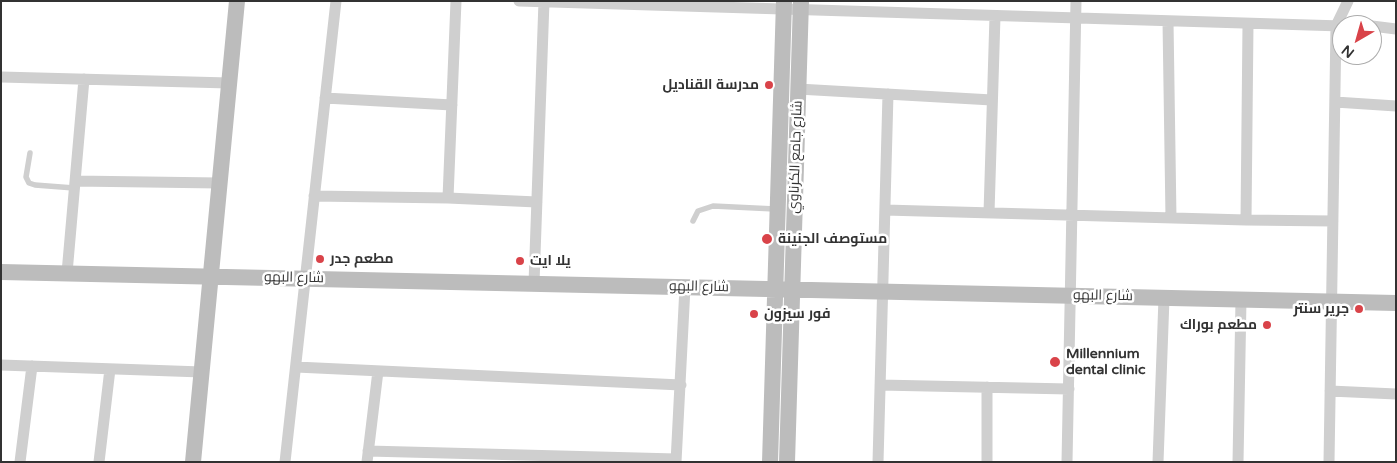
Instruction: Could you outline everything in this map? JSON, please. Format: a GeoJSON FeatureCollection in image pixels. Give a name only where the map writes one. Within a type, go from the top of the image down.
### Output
{"type":"FeatureCollection","features":[{"type":"Feature","properties":{"kind":"street"},"geometry":{"type":"LineString","coordinates":[[193,462],[236,1]]}},
{"type":"Feature","properties":{"kind":"street"},"geometry":{"type":"LineString","coordinates":[[286,462],[336,1]]}},
{"type":"Feature","properties":{"kind":"street"},"geometry":{"type":"LineString","coordinates":[[448,198],[456,1]]}},
{"type":"Feature","properties":{"kind":"street"},"geometry":{"type":"LineString","coordinates":[[519,1],[883,7],[995,16],[1332,26]]}},
{"type":"Feature","properties":{"kind":"street"},"geometry":{"type":"LineString","coordinates":[[1067,462],[1076,1]]}},
{"type":"Feature","properties":{"kind":"street"},"geometry":{"type":"LineString","coordinates":[[1343,15],[1348,1]]}},
{"type":"Feature","properties":{"kind":"street"},"geometry":{"type":"LineString","coordinates":[[534,284],[544,2]]}},
{"type":"Feature","properties":{"kind":"street","name":"شارع جامع الكرناوي"},"geometry":{"type":"LineString","coordinates":[[770,462],[783,5]]}},
{"type":"Feature","properties":{"kind":"street","name":"شارع جامع الكرناوي"},"geometry":{"type":"LineString","coordinates":[[787,462],[800,6]]}},
{"type":"Feature","properties":{"kind":"street"},"geometry":{"type":"LineString","coordinates":[[989,213],[995,16]]}},
{"type":"Feature","properties":{"kind":"street"},"geometry":{"type":"LineString","coordinates":[[1168,21],[1171,218]]}},
{"type":"Feature","properties":{"kind":"street"},"geometry":{"type":"LineString","coordinates":[[1246,220],[1248,24]]}},
{"type":"Feature","properties":{"kind":"street"},"geometry":{"type":"LineString","coordinates":[[1382,27],[1396,29]]}},
{"type":"Feature","properties":{"kind":"street"},"geometry":{"type":"LineString","coordinates":[[1328,462],[1337,65]]}},
{"type":"Feature","properties":{"kind":"street"},"geometry":{"type":"LineString","coordinates":[[1,77],[229,83]]}},
{"type":"Feature","properties":{"kind":"street"},"geometry":{"type":"LineString","coordinates":[[67,273],[84,79]]}},
{"type":"Feature","properties":{"kind":"street"},"geometry":{"type":"LineString","coordinates":[[798,89],[992,100]]}},
{"type":"Feature","properties":{"kind":"street"},"geometry":{"type":"LineString","coordinates":[[878,462],[888,94]]}},
{"type":"Feature","properties":{"kind":"street"},"geometry":{"type":"LineString","coordinates":[[325,98],[452,105]]}},
{"type":"Feature","properties":{"kind":"street"},"geometry":{"type":"LineString","coordinates":[[1335,102],[1396,106]]}},
{"type":"Feature","properties":{"kind":"street"},"geometry":{"type":"LineString","coordinates":[[75,184],[220,183]]}},
{"type":"Feature","properties":{"kind":"street"},"geometry":{"type":"LineString","coordinates":[[314,196],[448,198],[537,202]]}},
{"type":"Feature","properties":{"kind":"street"},"geometry":{"type":"LineString","coordinates":[[885,210],[1333,221]]}},
{"type":"Feature","properties":{"kind":"street","name":"شارع البهو"},"geometry":{"type":"LineString","coordinates":[[1,272],[1396,303]]}},
{"type":"Feature","properties":{"kind":"street"},"geometry":{"type":"LineString","coordinates":[[378,371],[368,456],[676,461],[685,287]]}},
{"type":"Feature","properties":{"kind":"street"},"geometry":{"type":"LineString","coordinates":[[1158,462],[1164,298]]}},
{"type":"Feature","properties":{"kind":"street"},"geometry":{"type":"LineString","coordinates":[[1238,462],[1241,300]]}},
{"type":"Feature","properties":{"kind":"street"},"geometry":{"type":"LineString","coordinates":[[1,365],[202,372]]}},
{"type":"Feature","properties":{"kind":"street"},"geometry":{"type":"LineString","coordinates":[[20,462],[32,366]]}},
{"type":"Feature","properties":{"kind":"street"},"geometry":{"type":"LineString","coordinates":[[296,367],[681,385]]}},
{"type":"Feature","properties":{"kind":"street"},"geometry":{"type":"LineString","coordinates":[[99,462],[110,369]]}},
{"type":"Feature","properties":{"kind":"street"},"geometry":{"type":"LineString","coordinates":[[880,385],[1068,389]]}},
{"type":"Feature","properties":{"kind":"street"},"geometry":{"type":"LineString","coordinates":[[987,462],[988,387]]}},
{"type":"Feature","properties":{"kind":"street"},"geometry":{"type":"LineString","coordinates":[[1330,391],[1396,394]]}},
{"type":"Feature","properties":{"kind":"lane"},"geometry":{"type":"LineString","coordinates":[[30,153],[26,176],[29,183],[35,185],[75,184]]}},
{"type":"Feature","properties":{"kind":"lane"},"geometry":{"type":"LineString","coordinates":[[693,222],[698,211],[713,206],[777,210]]}},
{"type":"Feature","properties":{"kind":"place","name":"مدرسة القناديل"},"geometry":{"type":"Point","coordinates":[769,85]}},
{"type":"Feature","properties":{"kind":"place","name":"مستوصف الجنينة"},"geometry":{"type":"Point","coordinates":[767,239]}},
{"type":"Feature","properties":{"kind":"place","name":"مطعم جدر"},"geometry":{"type":"Point","coordinates":[320,259]}},
{"type":"Feature","properties":{"kind":"place","name":"يلا ايت"},"geometry":{"type":"Point","coordinates":[520,261]}},
{"type":"Feature","properties":{"kind":"place","name":"جرير سنتر"},"geometry":{"type":"Point","coordinates":[1359,309]}},
{"type":"Feature","properties":{"kind":"place","name":"فور سيزون"},"geometry":{"type":"Point","coordinates":[754,314]}},
{"type":"Feature","properties":{"kind":"place","name":"مطعم بوراك"},"geometry":{"type":"Point","coordinates":[1267,325]}},
{"type":"Feature","properties":{"kind":"place","name":"Millennium dental clinic"},"geometry":{"type":"Point","coordinates":[1055,362]}}]}
